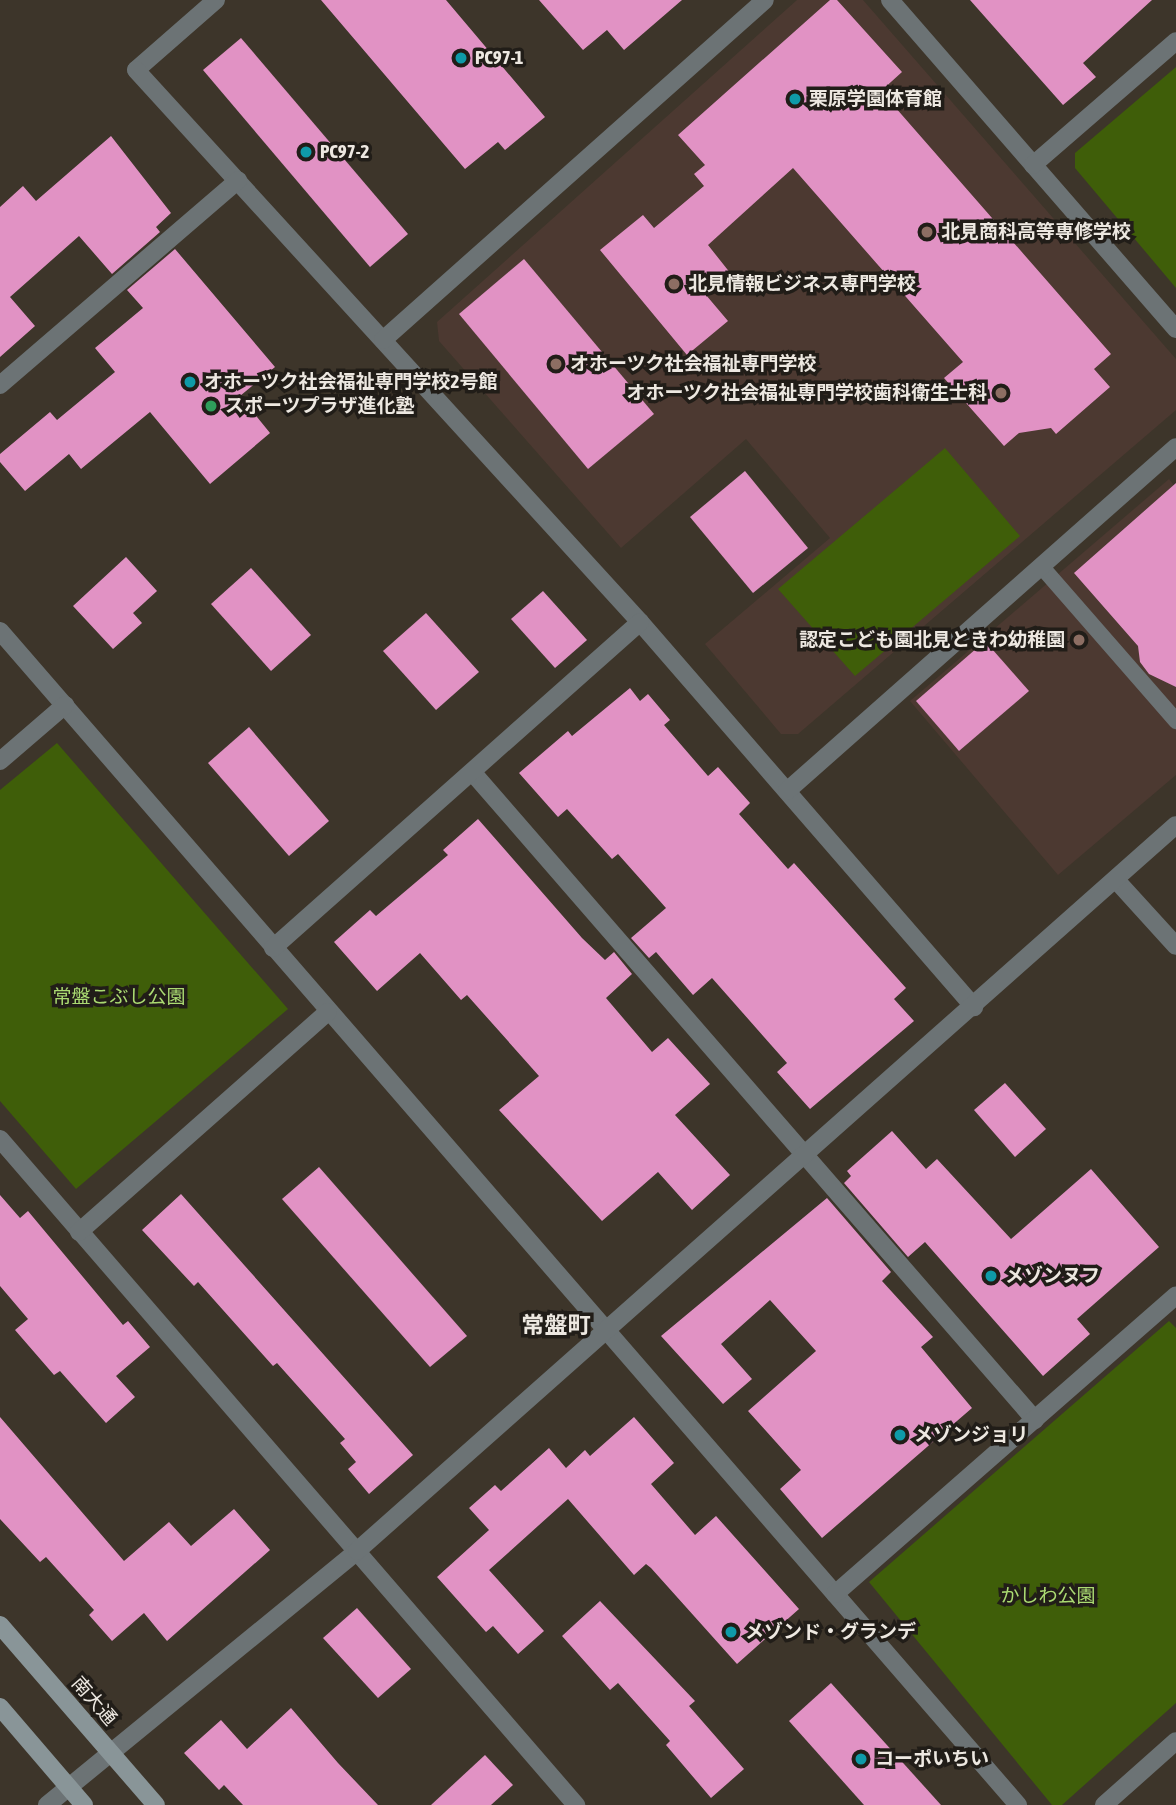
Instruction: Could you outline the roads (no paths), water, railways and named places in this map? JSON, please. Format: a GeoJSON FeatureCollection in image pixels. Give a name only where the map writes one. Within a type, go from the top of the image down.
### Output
{"type":"FeatureCollection","features":[{"type":"Feature","properties":{"kind":"street"},"geometry":{"type":"LineString","coordinates":[[216,0],[136,70],[640,622],[974,1007]]}},
{"type":"Feature","properties":{"kind":"street"},"geometry":{"type":"LineString","coordinates":[[383,340],[765,0]]}},
{"type":"Feature","properties":{"kind":"street"},"geometry":{"type":"LineString","coordinates":[[890,0],[1176,329]]}},
{"type":"Feature","properties":{"kind":"street"},"geometry":{"type":"LineString","coordinates":[[1033,165],[1176,41]]}},
{"type":"Feature","properties":{"kind":"street"},"geometry":{"type":"LineString","coordinates":[[0,385],[237,180]]}},
{"type":"Feature","properties":{"kind":"street"},"geometry":{"type":"LineString","coordinates":[[787,791],[1176,447]]}},
{"type":"Feature","properties":{"kind":"street"},"geometry":{"type":"LineString","coordinates":[[273,948],[640,622]]}},
{"type":"Feature","properties":{"kind":"street"},"geometry":{"type":"LineString","coordinates":[[0,631],[1018,1805]]}},
{"type":"Feature","properties":{"kind":"street"},"geometry":{"type":"LineString","coordinates":[[0,761],[65,705]]}},
{"type":"Feature","properties":{"kind":"street"},"geometry":{"type":"LineString","coordinates":[[473,773],[1035,1420]]}},
{"type":"Feature","properties":{"kind":"street"},"geometry":{"type":"LineString","coordinates":[[47,1805],[356,1551],[605,1329],[806,1156],[1176,825]]}},
{"type":"Feature","properties":{"kind":"street"},"geometry":{"type":"LineString","coordinates":[[1116,880],[1176,946]]}},
{"type":"Feature","properties":{"kind":"street"},"geometry":{"type":"LineString","coordinates":[[79,1233],[328,1012]]}},
{"type":"Feature","properties":{"kind":"street"},"geometry":{"type":"LineString","coordinates":[[0,1139],[576,1805]]}},
{"type":"Feature","properties":{"kind":"street"},"geometry":{"type":"LineString","coordinates":[[835,1594],[1174,1302]]}},
{"type":"Feature","properties":{"kind":"street","name":"南大通"},"geometry":{"type":"LineString","coordinates":[[0,1625],[156,1805]]}},
{"type":"Feature","properties":{"kind":"street"},"geometry":{"type":"LineString","coordinates":[[0,1707],[84,1805]]}},
{"type":"Feature","properties":{"kind":"street"},"geometry":{"type":"LineString","coordinates":[[1104,1805],[1176,1741]]}},
{"type":"Feature","properties":{"kind":"lane"},"geometry":{"type":"LineString","coordinates":[[1041,566],[1176,721]]}},
{"type":"Feature","properties":{"kind":"place","name":"PC97-1"},"geometry":{"type":"Point","coordinates":[461,58]}},
{"type":"Feature","properties":{"kind":"place","name":"栗原学園体育館"},"geometry":{"type":"Point","coordinates":[795,99]}},
{"type":"Feature","properties":{"kind":"place","name":"PC97-2"},"geometry":{"type":"Point","coordinates":[306,152]}},
{"type":"Feature","properties":{"kind":"place","name":"北見商科高等専修学校"},"geometry":{"type":"Point","coordinates":[927,232]}},
{"type":"Feature","properties":{"kind":"place","name":"北見情報ビジネス専門学校"},"geometry":{"type":"Point","coordinates":[674,284]}},
{"type":"Feature","properties":{"kind":"place","name":"オホーツク社会福祉専門学校"},"geometry":{"type":"Point","coordinates":[556,364]}},
{"type":"Feature","properties":{"kind":"place","name":"オホーツク社会福祉専門学校2号館"},"geometry":{"type":"Point","coordinates":[190,382]}},
{"type":"Feature","properties":{"kind":"place","name":"オホーツク社会福祉専門学校歯科衛生士科"},"geometry":{"type":"Point","coordinates":[1001,393]}},
{"type":"Feature","properties":{"kind":"place","name":"スポーツプラザ進化塾"},"geometry":{"type":"Point","coordinates":[211,406]}},
{"type":"Feature","properties":{"kind":"place","name":"認定こども園北見ときわ幼稚園"},"geometry":{"type":"Point","coordinates":[1079,640]}},
{"type":"Feature","properties":{"kind":"place","name":"メゾンヌフ"},"geometry":{"type":"Point","coordinates":[991,1276]}},
{"type":"Feature","properties":{"kind":"place","name":"メゾンジョリ"},"geometry":{"type":"Point","coordinates":[900,1435]}},
{"type":"Feature","properties":{"kind":"place","name":"メゾンド・グランデ"},"geometry":{"type":"Point","coordinates":[731,1632]}},
{"type":"Feature","properties":{"kind":"place","name":"コーポいちい"},"geometry":{"type":"Point","coordinates":[861,1759]}},
{"type":"Feature","properties":{"kind":"district","name":"常盤町"},"geometry":{"type":"Point","coordinates":[556,1325]}},
{"type":"Feature","properties":{"kind":"park label","name":"常盤こぶし公園"},"geometry":{"type":"Point","coordinates":[119,997]}},
{"type":"Feature","properties":{"kind":"park label","name":"かしわ公園"},"geometry":{"type":"Point","coordinates":[1048,1596]}}]}
